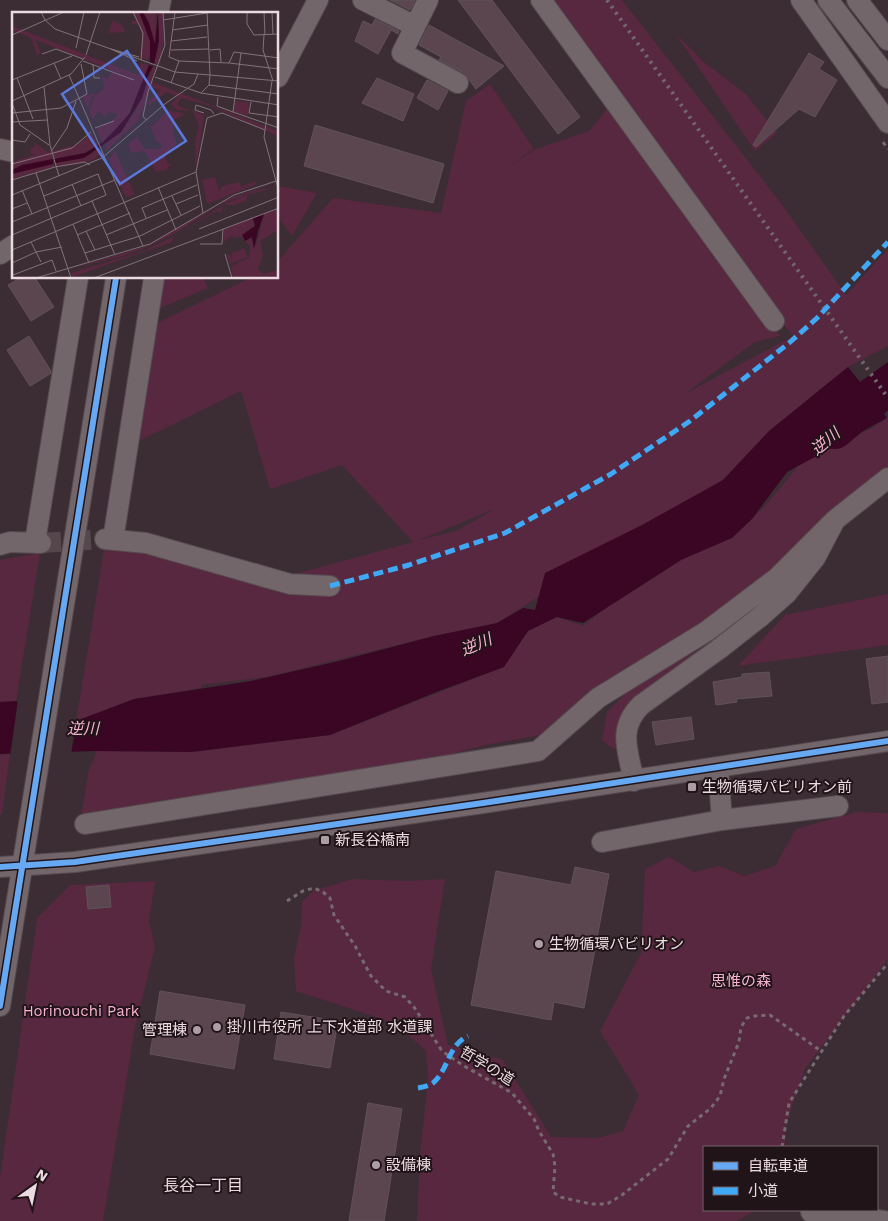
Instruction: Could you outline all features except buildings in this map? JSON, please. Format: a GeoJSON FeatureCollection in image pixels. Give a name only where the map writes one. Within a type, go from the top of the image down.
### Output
{"type":"FeatureCollection","features":[{"type":"Feature","properties":{"kind":"street"},"geometry":{"type":"LineString","coordinates":[[279,75],[318,0]]}},
{"type":"Feature","properties":{"kind":"street"},"geometry":{"type":"LineString","coordinates":[[363,0],[415,26]]}},
{"type":"Feature","properties":{"kind":"street"},"geometry":{"type":"LineString","coordinates":[[428,0],[402,53],[458,83]]}},
{"type":"Feature","properties":{"kind":"street"},"geometry":{"type":"LineString","coordinates":[[541,0],[774,321]]}},
{"type":"Feature","properties":{"kind":"street"},"geometry":{"type":"LineString","coordinates":[[801,0],[888,122]]}},
{"type":"Feature","properties":{"kind":"street"},"geometry":{"type":"LineString","coordinates":[[828,0],[888,78]]}},
{"type":"Feature","properties":{"kind":"street"},"geometry":{"type":"LineString","coordinates":[[857,0],[888,40]]}},
{"type":"Feature","properties":{"kind":"street"},"geometry":{"type":"LineString","coordinates":[[0,254],[12,247]]}},
{"type":"Feature","properties":{"kind":"street"},"geometry":{"type":"LineString","coordinates":[[0,545],[10,542],[38,542],[78,279]]}},
{"type":"Feature","properties":{"kind":"street"},"geometry":{"type":"LineString","coordinates":[[0,1006],[116,279]]}},
{"type":"Feature","properties":{"kind":"street"},"geometry":{"type":"LineString","coordinates":[[154,279],[109,540],[146,542],[290,584],[330,586]]}},
{"type":"Feature","properties":{"kind":"street"},"geometry":{"type":"LineString","coordinates":[[85,824],[538,751],[598,698],[707,631],[777,578],[835,520],[888,478]]}},
{"type":"Feature","properties":{"kind":"street"},"geometry":{"type":"LineString","coordinates":[[634,781],[625,734],[632,714],[641,705],[726,644],[787,593],[815,558],[835,520]]}},
{"type":"Feature","properties":{"kind":"street"},"geometry":{"type":"LineString","coordinates":[[0,867],[84,861],[634,781],[888,741]]}},
{"type":"Feature","properties":{"kind":"street"},"geometry":{"type":"LineString","coordinates":[[718,768],[722,820]]}},
{"type":"Feature","properties":{"kind":"street"},"geometry":{"type":"LineString","coordinates":[[602,842],[722,820],[838,806]]}},
{"type":"Feature","properties":{"kind":"street"},"geometry":{"type":"LineString","coordinates":[[811,1212],[884,1221]]}},
{"type":"Feature","properties":{"kind":"path"},"geometry":{"type":"LineString","coordinates":[[782,1146],[789,1103],[844,1016],[888,963]]}},
{"type":"Feature","properties":{"kind":"green space"},"geometry":{"type":"Polygon","coordinates":[[[547,0],[622,0],[781,203],[846,295],[888,249],[888,346],[848,367],[780,422],[723,480],[497,623],[434,636],[267,677],[201,685],[201,688],[134,699],[76,721],[104,550],[178,545],[295,574],[413,542],[342,465],[270,489],[241,391],[137,442],[157,323],[248,279],[279,279],[279,260],[333,198],[441,213],[466,101],[490,84],[534,149],[502,171],[536,149],[589,131],[607,109],[780,336],[755,342],[686,393],[793,336],[743,273],[547,0]],[[492,510],[419,540],[456,531],[493,510],[492,510]]]}},
{"type":"Feature","properties":{"kind":"green space"},"geometry":{"type":"Polygon","coordinates":[[[675,33],[705,63],[745,93],[777,133],[755,151],[675,33]]]}},
{"type":"Feature","properties":{"kind":"green space"},"geometry":{"type":"Polygon","coordinates":[[[279,186],[317,193],[292,236],[279,218],[279,186]]]}},
{"type":"Feature","properties":{"kind":"green space"},"geometry":{"type":"Polygon","coordinates":[[[161,279],[204,279],[208,288],[155,310],[161,279]]]}},
{"type":"Feature","properties":{"kind":"green space"},"geometry":{"type":"Polygon","coordinates":[[[888,417],[888,476],[744,598],[551,733],[486,745],[348,781],[81,817],[89,769],[96,751],[192,752],[330,735],[501,668],[528,631],[557,617],[583,626],[603,610],[686,557],[732,538],[766,505],[806,456],[872,428],[888,417]]]}},
{"type":"Feature","properties":{"kind":"green space"},"geometry":{"type":"Polygon","coordinates":[[[40,553],[16,701],[0,702],[0,560],[40,553]]]}},
{"type":"Feature","properties":{"kind":"green space"},"geometry":{"type":"Polygon","coordinates":[[[888,594],[888,645],[738,666],[785,615],[888,594]]]}},
{"type":"Feature","properties":{"kind":"green space"},"geometry":{"type":"Polygon","coordinates":[[[734,629],[647,692],[621,751],[612,748],[602,740],[607,712],[630,689],[734,629]]]}},
{"type":"Feature","properties":{"kind":"green space"},"geometry":{"type":"Polygon","coordinates":[[[10,754],[2,814],[0,815],[0,755],[10,754]]]}},
{"type":"Feature","properties":{"kind":"green space","name":"思惟の森"},"geometry":{"type":"Polygon","coordinates":[[[857,812],[888,813],[888,959],[805,1069],[785,1128],[785,1146],[703,1146],[703,1211],[754,1211],[737,1221],[417,1221],[420,1155],[428,1080],[426,1051],[394,1023],[296,991],[294,958],[301,925],[302,902],[313,891],[352,879],[408,881],[445,879],[431,969],[448,1045],[503,1060],[551,1137],[597,1138],[623,1131],[639,1095],[600,1031],[641,953],[645,869],[669,857],[694,872],[719,866],[744,876],[775,866],[796,829],[857,812]]]}},
{"type":"Feature","properties":{"kind":"green space","name":"Horinouchi Park"},"geometry":{"type":"Polygon","coordinates":[[[155,881],[149,921],[155,947],[135,1028],[103,1221],[0,1221],[0,1177],[37,918],[70,885],[155,881]]]}},
{"type":"Feature","properties":{"kind":"water"},"geometry":{"type":"Polygon","coordinates":[[[888,362],[888,381],[869,394],[887,418],[787,472],[752,519],[732,538],[681,560],[583,623],[557,617],[528,631],[504,667],[330,735],[192,752],[96,751],[0,754],[0,702],[16,701],[76,721],[134,699],[251,681],[339,661],[434,636],[497,623],[523,608],[535,610],[545,573],[642,525],[723,480],[769,431],[848,367],[860,382],[888,362]]]}},
{"type":"Feature","properties":{"kind":"pier"},"geometry":{"type":"Polygon","coordinates":[[[18,699],[77,718],[71,754],[10,757],[18,699]]]}},
{"type":"Feature","properties":{"kind":"waterway","name":"逆川"},"geometry":{"type":"LineString","coordinates":[[835,431],[888,387]]}},
{"type":"Feature","properties":{"kind":"tunnel"},"geometry":{"type":"LineString","coordinates":[[41,543],[105,539]]}},
{"type":"Feature","properties":{"kind":"railway"},"geometry":{"type":"LineString","coordinates":[[607,0],[888,398]]}},
{"type":"Feature","properties":{"kind":"marked path"},"geometry":{"type":"LineString","coordinates":[[330,586],[409,565],[505,533],[611,474],[690,421],[789,343],[817,318],[888,242]]}},
{"type":"Feature","properties":{"kind":"marked path"},"geometry":{"type":"LineString","coordinates":[[418,1088],[433,1083],[456,1045],[468,1036]]}},
{"type":"Feature","properties":{"kind":"cycle path"},"geometry":{"type":"LineString","coordinates":[[0,1006],[116,279]]}},
{"type":"Feature","properties":{"kind":"cycle path"},"geometry":{"type":"LineString","coordinates":[[0,867],[75,862],[483,803],[888,741]]}},
{"type":"Feature","properties":{"kind":"place","name":"生物循環パビリオン前"},"geometry":{"type":"Point","coordinates":[692,787]}},
{"type":"Feature","properties":{"kind":"place","name":"新長谷橋南"},"geometry":{"type":"Point","coordinates":[325,840]}},
{"type":"Feature","properties":{"kind":"place","name":"生物循環パビリオン"},"geometry":{"type":"Point","coordinates":[539,944]}},
{"type":"Feature","properties":{"kind":"place","name":"掛川市役所 上下水道部 水道課"},"geometry":{"type":"Point","coordinates":[217,1027]}},
{"type":"Feature","properties":{"kind":"place","name":"管理棟"},"geometry":{"type":"Point","coordinates":[197,1030]}},
{"type":"Feature","properties":{"kind":"place","name":"設備棟"},"geometry":{"type":"Point","coordinates":[376,1165]}},
{"type":"Feature","properties":{"kind":"district","name":"長谷一丁目"},"geometry":{"type":"Point","coordinates":[203,1185]}}]}
